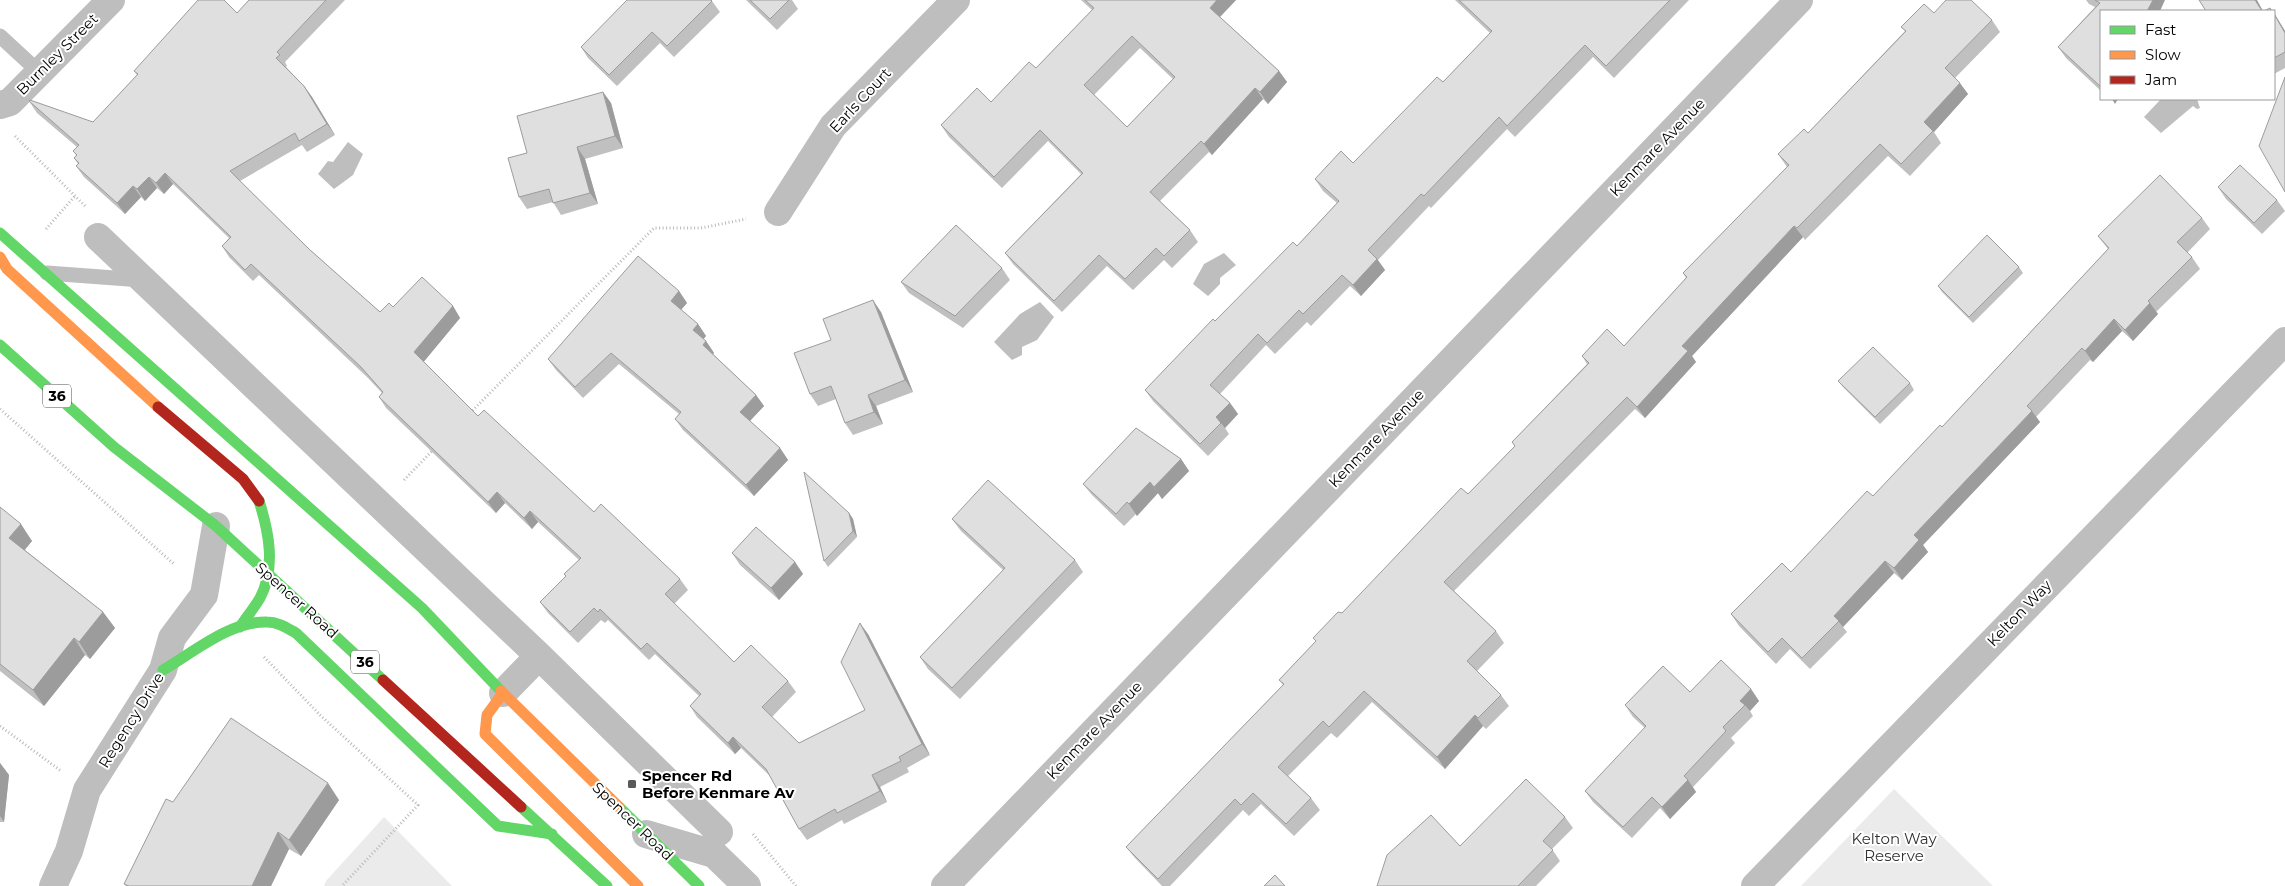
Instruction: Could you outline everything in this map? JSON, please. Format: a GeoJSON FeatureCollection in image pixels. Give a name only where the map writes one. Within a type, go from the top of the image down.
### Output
{"type":"FeatureCollection","features":[{"type":"Feature","properties":{"kind":"main road","name":"Spencer Road"},"geometry":{"type":"LineString","coordinates":[[0,233],[422,608],[503,693],[699,886]]}},
{"type":"Feature","properties":{"kind":"main road"},"geometry":{"type":"LineString","coordinates":[[0,257],[7,269],[138,390],[243,479],[259,500],[268,530],[270,551],[260,598],[240,627]]}},
{"type":"Feature","properties":{"kind":"main road","name":"Spencer Road"},"geometry":{"type":"LineString","coordinates":[[0,345],[114,447],[216,526],[607,886]]}},
{"type":"Feature","properties":{"kind":"main road"},"geometry":{"type":"LineString","coordinates":[[163,670],[240,627],[266,622],[282,625],[296,633],[498,826],[552,834]]}},
{"type":"Feature","properties":{"kind":"main road"},"geometry":{"type":"LineString","coordinates":[[503,693],[487,715],[485,734],[638,886]]}},
{"type":"Feature","properties":{"kind":"street","name":"Burnley Street"},"geometry":{"type":"LineString","coordinates":[[0,105],[10,102],[111,0]]}},
{"type":"Feature","properties":{"kind":"street","name":"Earls Court"},"geometry":{"type":"LineString","coordinates":[[778,212],[832,126],[956,0]]}},
{"type":"Feature","properties":{"kind":"street","name":"Kenmare Avenue"},"geometry":{"type":"LineString","coordinates":[[943,883],[1799,0]]}},
{"type":"Feature","properties":{"kind":"street"},"geometry":{"type":"LineString","coordinates":[[98,237],[539,656],[719,832]]}},
{"type":"Feature","properties":{"kind":"street","name":"Kelton Way"},"geometry":{"type":"LineString","coordinates":[[1755,886],[2285,341]]}},
{"type":"Feature","properties":{"kind":"street","name":"Regency Drive"},"geometry":{"type":"LineString","coordinates":[[53,886],[69,850],[87,790],[163,670],[172,638],[204,595],[216,526]]}},
{"type":"Feature","properties":{"kind":"street"},"geometry":{"type":"LineString","coordinates":[[503,693],[539,656]]}},
{"type":"Feature","properties":{"kind":"street"},"geometry":{"type":"LineString","coordinates":[[646,834],[714,854],[747,886]]}},
{"type":"Feature","properties":{"kind":"lane"},"geometry":{"type":"LineString","coordinates":[[0,36],[39,72]]}},
{"type":"Feature","properties":{"kind":"lane"},"geometry":{"type":"LineString","coordinates":[[43,273],[143,280]]}},
{"type":"Feature","properties":{"kind":"path"},"geometry":{"type":"LineString","coordinates":[[468,415],[654,228],[701,228],[778,212]]}},
{"type":"Feature","properties":{"kind":"path"},"geometry":{"type":"LineString","coordinates":[[0,409],[156,545],[204,595]]}},
{"type":"Feature","properties":{"kind":"path"},"geometry":{"type":"LineString","coordinates":[[399,485],[440,443]]}},
{"type":"Feature","properties":{"kind":"path"},"geometry":{"type":"LineString","coordinates":[[240,627],[294,689],[418,805],[342,886]]}},
{"type":"Feature","properties":{"kind":"path"},"geometry":{"type":"LineString","coordinates":[[0,726],[87,790]]}},
{"type":"Feature","properties":{"kind":"green space","name":"Kelton Way Reserve"},"geometry":{"type":"Polygon","coordinates":[[[1894,789],[1993,886],[1801,886],[1894,789]]]}},
{"type":"Feature","properties":{"kind":"green space"},"geometry":{"type":"Polygon","coordinates":[[[384,817],[452,886],[324,886],[326,881],[384,817]]]}},
{"type":"Feature","properties":{"kind":"shaded area"},"geometry":{"type":"Polygon","coordinates":[[[2160,100],[2197,100],[2200,108],[2197,109],[2193,106],[2161,133],[2144,117],[2160,100]]]}},
{"type":"Feature","properties":{"kind":"shaded area"},"geometry":{"type":"Polygon","coordinates":[[[348,142],[363,154],[353,175],[334,189],[318,174],[328,161],[333,162],[348,142]]]}},
{"type":"Feature","properties":{"kind":"shaded area"},"geometry":{"type":"Polygon","coordinates":[[[1224,253],[1236,265],[1220,278],[1220,284],[1208,296],[1193,284],[1204,264],[1224,253]]]}},
{"type":"Feature","properties":{"kind":"shaded area"},"geometry":{"type":"Polygon","coordinates":[[[1040,302],[1054,317],[1037,340],[1022,347],[1022,355],[1012,360],[994,342],[1020,314],[1040,302]]]}},
{"type":"Feature","properties":{"kind":"building"},"geometry":{"type":"Polygon","coordinates":[[[198,0],[224,0],[237,13],[249,0],[326,0],[277,52],[280,55],[276,58],[304,86],[327,124],[299,141],[295,133],[230,171],[309,249],[380,312],[389,303],[393,307],[422,277],[453,306],[414,352],[478,416],[484,410],[594,512],[601,504],[680,579],[665,594],[734,662],[751,645],[788,681],[762,707],[799,743],[865,710],[841,662],[860,623],[922,744],[899,757],[901,761],[872,775],[880,791],[837,813],[835,809],[799,829],[766,769],[733,737],[728,743],[690,706],[701,694],[647,643],[641,649],[600,609],[598,612],[594,608],[570,632],[540,602],[566,576],[564,574],[581,558],[530,511],[524,518],[497,492],[488,502],[379,397],[383,392],[361,367],[251,264],[245,270],[222,246],[231,237],[165,173],[156,183],[149,177],[137,189],[133,186],[117,203],[76,166],[79,163],[74,158],[77,155],[73,151],[79,145],[29,101],[93,122],[138,74],[134,71],[198,0]]]}},
{"type":"Feature","properties":{"kind":"building"},"geometry":{"type":"Polygon","coordinates":[[[627,0],[712,1],[667,46],[652,32],[609,75],[581,47],[627,0]]]}},
{"type":"Feature","properties":{"kind":"building"},"geometry":{"type":"Polygon","coordinates":[[[750,0],[789,0],[770,19],[750,0]]]}},
{"type":"Feature","properties":{"kind":"building"},"geometry":{"type":"Polygon","coordinates":[[[1085,0],[1217,0],[1210,8],[1279,71],[1260,92],[1255,88],[1204,144],[1201,141],[1150,192],[1190,230],[1164,256],[1156,248],[1125,279],[1099,255],[1054,301],[1005,253],[1083,173],[1040,130],[994,177],[941,125],[977,88],[991,102],[1029,62],[1036,68],[1094,8],[1085,0]],[[1132,36],[1084,85],[1127,127],[1175,77],[1132,36]]]}},
{"type":"Feature","properties":{"kind":"building"},"geometry":{"type":"Polygon","coordinates":[[[1459,0],[1670,0],[1606,66],[1585,45],[1507,126],[1499,117],[1424,196],[1421,194],[1368,250],[1377,259],[1353,285],[1342,275],[1303,314],[1299,310],[1267,343],[1258,334],[1210,385],[1230,403],[1216,417],[1221,423],[1200,444],[1145,390],[1213,319],[1215,321],[1293,242],[1297,246],[1339,201],[1315,179],[1341,151],[1353,163],[1437,77],[1443,82],[1492,31],[1459,0]]]}},
{"type":"Feature","properties":{"kind":"building"},"geometry":{"type":"Polygon","coordinates":[[[1946,0],[1971,0],[1992,20],[1945,68],[1960,83],[1924,122],[1933,131],[1901,164],[1880,144],[1797,228],[1794,226],[1682,346],[1688,351],[1637,407],[1627,397],[1444,582],[1496,631],[1467,661],[1501,695],[1478,718],[1475,715],[1437,757],[1364,691],[1329,727],[1323,721],[1278,767],[1311,798],[1286,824],[1253,793],[1241,805],[1235,799],[1158,879],[1126,847],[1284,684],[1279,680],[1316,641],[1313,638],[1338,612],[1342,613],[1461,488],[1468,494],[1515,446],[1512,442],[1589,363],[1582,356],[1607,329],[1624,346],[1687,277],[1683,273],[1789,165],[1778,154],[1804,129],[1808,133],[1906,31],[1901,27],[1924,4],[1934,13],[1946,0]]]}},
{"type":"Feature","properties":{"kind":"building"},"geometry":{"type":"Polygon","coordinates":[[[2095,0],[2153,0],[2148,10],[2100,10],[2100,86],[2058,47],[2100,3],[2095,0]]]}},
{"type":"Feature","properties":{"kind":"building"},"geometry":{"type":"Polygon","coordinates":[[[2199,0],[2255,0],[2261,10],[2205,10],[2199,0]]]}},
{"type":"Feature","properties":{"kind":"building"},"geometry":{"type":"Polygon","coordinates":[[[2275,16],[2285,33],[2285,52],[2275,57],[2275,16]]]}},
{"type":"Feature","properties":{"kind":"building"},"geometry":{"type":"Polygon","coordinates":[[[2285,77],[2285,192],[2259,146],[2285,77]]]}},
{"type":"Feature","properties":{"kind":"building"},"geometry":{"type":"Polygon","coordinates":[[[603,92],[615,136],[577,147],[590,193],[553,203],[549,189],[519,197],[508,158],[527,153],[517,116],[603,92]]]}},
{"type":"Feature","properties":{"kind":"building"},"geometry":{"type":"Polygon","coordinates":[[[2240,165],[2277,200],[2254,223],[2218,187],[2240,165]]]}},
{"type":"Feature","properties":{"kind":"building"},"geometry":{"type":"Polygon","coordinates":[[[2160,175],[2202,218],[2177,242],[2192,257],[2148,301],[2150,303],[2125,330],[2114,319],[2085,351],[2082,348],[2027,406],[2032,411],[1914,535],[1919,540],[1894,568],[1885,561],[1834,616],[1839,621],[1802,658],[1782,638],[1768,652],[1731,614],[1782,563],[1791,572],[1867,491],[1873,496],[1940,425],[1942,427],[2109,248],[2098,236],[2160,175]]]}},
{"type":"Feature","properties":{"kind":"building"},"geometry":{"type":"Polygon","coordinates":[[[956,225],[1002,268],[955,316],[901,282],[956,225]]]}},
{"type":"Feature","properties":{"kind":"building"},"geometry":{"type":"Polygon","coordinates":[[[1987,235],[2019,267],[1969,317],[1938,286],[1987,235]]]}},
{"type":"Feature","properties":{"kind":"building"},"geometry":{"type":"Polygon","coordinates":[[[638,256],[679,291],[671,301],[698,324],[693,330],[706,341],[703,345],[756,395],[740,412],[780,448],[746,485],[675,419],[681,412],[611,353],[575,387],[548,359],[638,256]]]}},
{"type":"Feature","properties":{"kind":"building"},"geometry":{"type":"Polygon","coordinates":[[[873,300],[905,380],[868,395],[874,412],[845,423],[831,386],[810,394],[794,353],[831,340],[823,319],[873,300]]]}},
{"type":"Feature","properties":{"kind":"building"},"geometry":{"type":"Polygon","coordinates":[[[1873,347],[1910,383],[1875,417],[1838,381],[1873,347]]]}},
{"type":"Feature","properties":{"kind":"building"},"geometry":{"type":"Polygon","coordinates":[[[1136,428],[1181,459],[1154,487],[1150,482],[1129,504],[1127,502],[1116,514],[1083,484],[1136,428]]]}},
{"type":"Feature","properties":{"kind":"building"},"geometry":{"type":"Polygon","coordinates":[[[804,472],[849,513],[853,531],[824,561],[804,472]]]}},
{"type":"Feature","properties":{"kind":"building"},"geometry":{"type":"Polygon","coordinates":[[[988,480],[1075,560],[952,688],[920,657],[1005,568],[952,519],[988,480]]]}},
{"type":"Feature","properties":{"kind":"building"},"geometry":{"type":"Polygon","coordinates":[[[0,507],[21,524],[9,538],[103,612],[79,642],[74,638],[33,690],[0,664],[0,507]]]}},
{"type":"Feature","properties":{"kind":"building"},"geometry":{"type":"Polygon","coordinates":[[[756,527],[795,562],[771,588],[732,553],[756,527]]]}},
{"type":"Feature","properties":{"kind":"building"},"geometry":{"type":"Polygon","coordinates":[[[1721,660],[1751,689],[1740,701],[1745,705],[1723,727],[1726,731],[1684,776],[1688,780],[1662,807],[1652,797],[1623,827],[1585,791],[1646,726],[1625,705],[1663,666],[1690,692],[1721,660]]]}},
{"type":"Feature","properties":{"kind":"building"},"geometry":{"type":"Polygon","coordinates":[[[231,718],[328,783],[289,840],[278,832],[252,886],[129,886],[124,884],[166,799],[173,802],[231,718]]]}},
{"type":"Feature","properties":{"kind":"building"},"geometry":{"type":"Polygon","coordinates":[[[1526,779],[1565,817],[1543,841],[1553,850],[1518,886],[1377,886],[1387,855],[1431,815],[1460,846],[1526,779]]]}},
{"type":"Feature","properties":{"kind":"building"},"geometry":{"type":"Polygon","coordinates":[[[1275,875],[1285,886],[1264,886],[1275,875]]]}},
{"type":"Feature","properties":{"kind":"traffic: fast"},"geometry":{"type":"LineString","coordinates":[[0,233],[422,608],[501,691]]}},
{"type":"Feature","properties":{"kind":"traffic: fast"},"geometry":{"type":"LineString","coordinates":[[0,345],[114,447],[216,526],[383,680]]}},
{"type":"Feature","properties":{"kind":"traffic: fast"},"geometry":{"type":"LineString","coordinates":[[240,627],[260,598],[268,575],[268,537],[259,501]]}},
{"type":"Feature","properties":{"kind":"traffic: fast"},"geometry":{"type":"LineString","coordinates":[[163,670],[226,632],[253,623],[275,623],[296,633],[498,826],[552,834]]}},
{"type":"Feature","properties":{"kind":"traffic: fast"},"geometry":{"type":"LineString","coordinates":[[521,807],[607,886]]}},
{"type":"Feature","properties":{"kind":"traffic: fast"},"geometry":{"type":"LineString","coordinates":[[619,807],[699,886]]}},
{"type":"Feature","properties":{"kind":"traffic: slow"},"geometry":{"type":"LineString","coordinates":[[0,257],[7,269],[158,407]]}},
{"type":"Feature","properties":{"kind":"traffic: slow"},"geometry":{"type":"LineString","coordinates":[[501,691],[619,807]]}},
{"type":"Feature","properties":{"kind":"traffic: slow"},"geometry":{"type":"LineString","coordinates":[[503,693],[487,715],[485,734],[638,886]]}},
{"type":"Feature","properties":{"kind":"traffic: jam"},"geometry":{"type":"LineString","coordinates":[[158,407],[243,479],[259,501]]}},
{"type":"Feature","properties":{"kind":"traffic: jam"},"geometry":{"type":"LineString","coordinates":[[383,680],[521,807]]}},
{"type":"Feature","properties":{"kind":"place","name":"Spencer Rd Before Kenmare Av"},"geometry":{"type":"Point","coordinates":[632,784]}}]}
